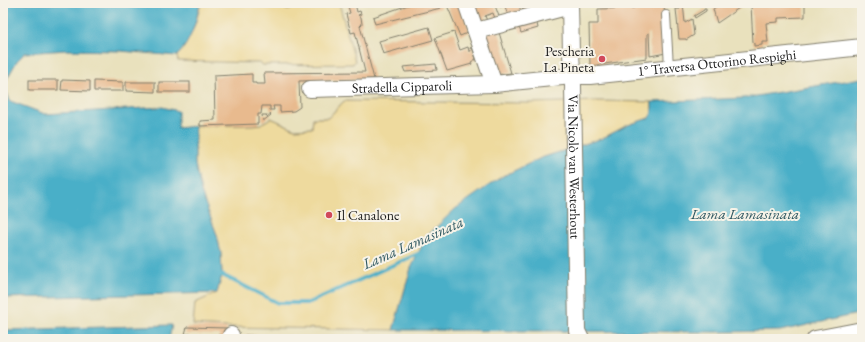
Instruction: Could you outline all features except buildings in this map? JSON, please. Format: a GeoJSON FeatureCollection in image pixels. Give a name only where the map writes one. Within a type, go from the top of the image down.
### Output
{"type":"FeatureCollection","features":[{"type":"Feature","properties":{"kind":"street"},"geometry":{"type":"LineString","coordinates":[[466,3],[494,84]]}},
{"type":"Feature","properties":{"kind":"street"},"geometry":{"type":"LineString","coordinates":[[476,31],[570,4]]}},
{"type":"Feature","properties":{"kind":"street","name":"Via Nicolò van Westerhout"},"geometry":{"type":"LineString","coordinates":[[570,4],[577,336]]}},
{"type":"Feature","properties":{"kind":"street","name":"1° Traversa Ottorino Respighi"},"geometry":{"type":"LineString","coordinates":[[572,81],[590,76],[862,46]]}},
{"type":"Feature","properties":{"kind":"street","name":"Stradella Cipparoli"},"geometry":{"type":"LineString","coordinates":[[310,89],[572,81]]}},
{"type":"Feature","properties":{"kind":"street"},"geometry":{"type":"LineString","coordinates":[[815,339],[862,330]]}},
{"type":"Feature","properties":{"kind":"lane"},"geometry":{"type":"LineString","coordinates":[[666,15],[669,67]]}},
{"type":"Feature","properties":{"kind":"sand"},"geometry":{"type":"Polygon","coordinates":[[[201,3],[279,3],[286,10],[311,3],[339,3],[355,61],[353,64],[263,65],[260,63],[178,61],[177,56],[186,44],[192,31],[201,3]]]}},
{"type":"Feature","properties":{"kind":"sand","name":"Il Canalone"},"geometry":{"type":"Polygon","coordinates":[[[344,101],[529,103],[598,101],[652,102],[652,113],[649,118],[628,125],[603,138],[541,158],[501,177],[411,268],[393,330],[193,325],[195,303],[217,293],[222,275],[221,254],[217,235],[201,192],[195,164],[195,126],[254,125],[261,124],[271,118],[295,129],[312,128],[313,118],[328,118],[344,101]]]}},
{"type":"Feature","properties":{"kind":"water"},"geometry":{"type":"Polygon","coordinates":[[[3,3],[200,3],[195,24],[189,38],[177,56],[121,51],[66,50],[25,53],[17,61],[4,84],[10,101],[45,114],[162,107],[178,111],[178,128],[195,126],[195,164],[201,192],[217,235],[221,254],[222,275],[217,293],[3,298],[3,3]]]}},
{"type":"Feature","properties":{"kind":"water","name":"Lama Lamasinata"},"geometry":{"type":"Polygon","coordinates":[[[862,78],[862,313],[780,331],[393,330],[411,268],[426,237],[455,209],[501,177],[541,158],[603,138],[628,125],[649,118],[652,113],[652,102],[745,98],[862,78]]]}},
{"type":"Feature","properties":{"kind":"water"},"geometry":{"type":"Polygon","coordinates":[[[172,325],[169,339],[3,339],[3,330],[172,325]]]}},
{"type":"Feature","properties":{"kind":"waterway","name":"Lama Lamasinata"},"geometry":{"type":"LineString","coordinates":[[222,275],[278,303],[308,303],[422,252]]}},
{"type":"Feature","properties":{"kind":"place","name":"Pescheria La Pineta"},"geometry":{"type":"Point","coordinates":[602,59]}},
{"type":"Feature","properties":{"kind":"place","name":"Il Canalone"},"geometry":{"type":"Point","coordinates":[329,215]}}]}
